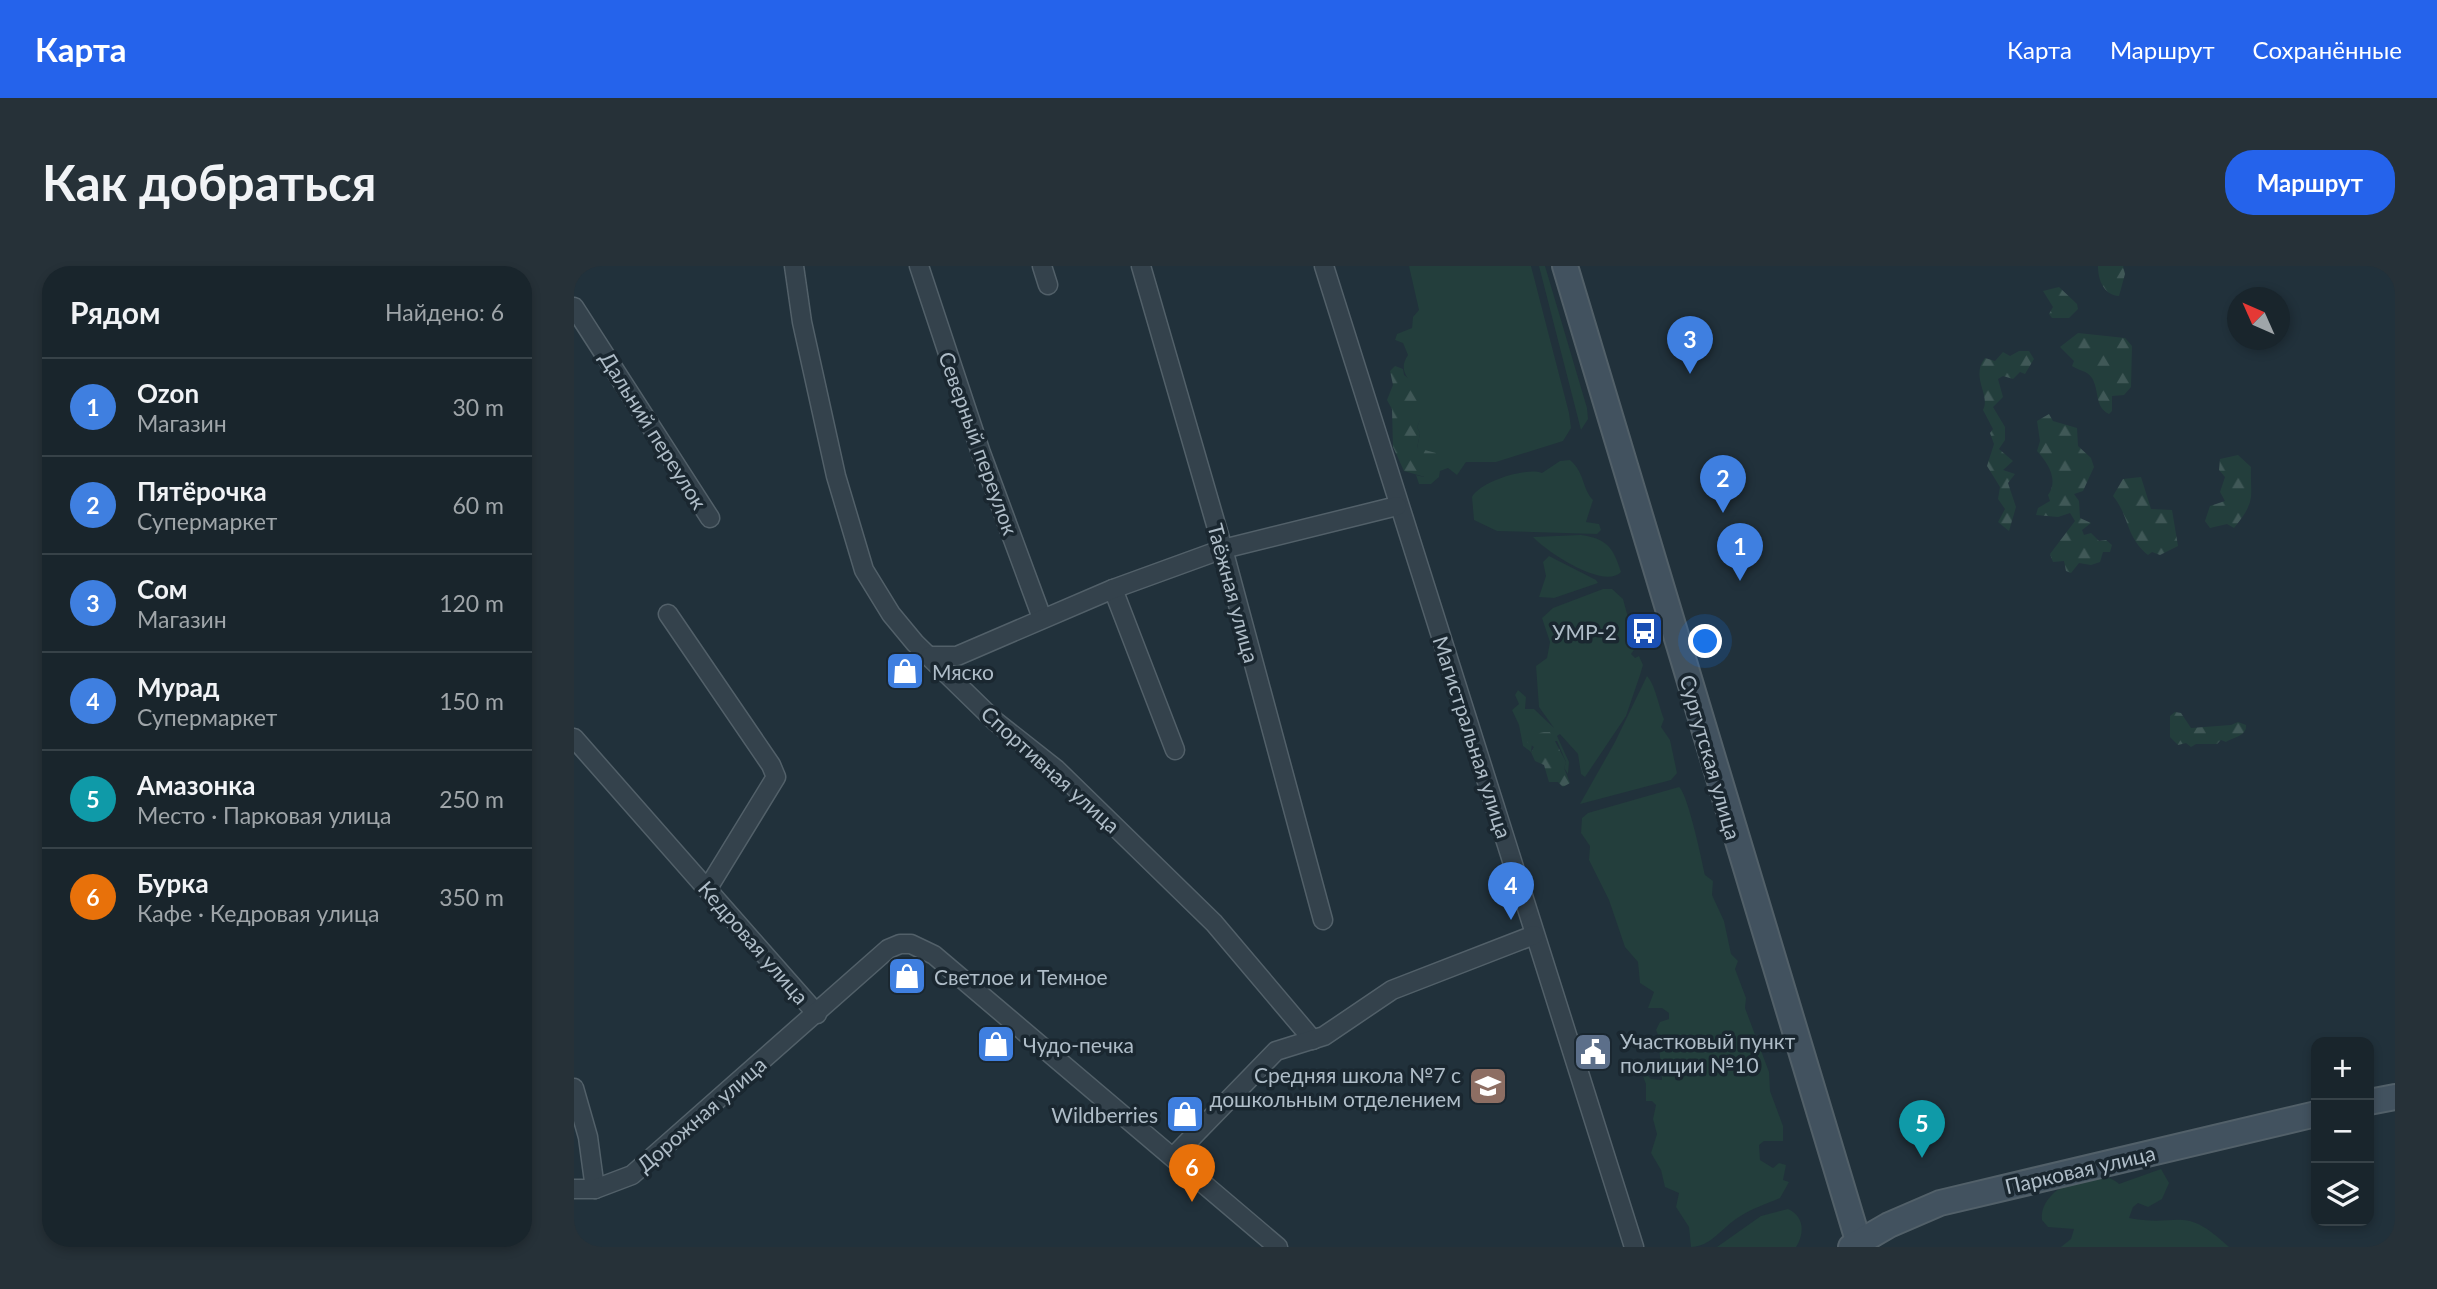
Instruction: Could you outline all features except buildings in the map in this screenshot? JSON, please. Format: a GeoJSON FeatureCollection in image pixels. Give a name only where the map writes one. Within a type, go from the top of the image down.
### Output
{"type":"FeatureCollection","features":[{"type":"Feature","properties":{"kind":"main road","name":"Сургутская улица"},"geometry":{"type":"LineString","coordinates":[[1565,266],[1856,1246]]}},
{"type":"Feature","properties":{"kind":"main road"},"geometry":{"type":"LineString","coordinates":[[2374,1101],[2395,1097]]}},
{"type":"Feature","properties":{"kind":"main road","name":"Парковая улица"},"geometry":{"type":"LineString","coordinates":[[1856,1246],[1911,1214],[1940,1203],[2311,1115]]}},
{"type":"Feature","properties":{"kind":"street","name":"Спортивная улица"},"geometry":{"type":"LineString","coordinates":[[793,266],[802,322],[836,476],[864,570],[891,614],[995,721],[1056,769],[1213,923],[1313,1040]]}},
{"type":"Feature","properties":{"kind":"street","name":"Северный переулок"},"geometry":{"type":"LineString","coordinates":[[919,266],[981,453],[1042,618]]}},
{"type":"Feature","properties":{"kind":"street"},"geometry":{"type":"LineString","coordinates":[[1042,266],[1048,285]]}},
{"type":"Feature","properties":{"kind":"street","name":"Таёжная улица"},"geometry":{"type":"LineString","coordinates":[[1141,266],[1223,549],[1323,920]]}},
{"type":"Feature","properties":{"kind":"street","name":"Магистральная улица"},"geometry":{"type":"LineString","coordinates":[[1324,266],[1397,506],[1504,831],[1534,935],[1634,1247]]}},
{"type":"Feature","properties":{"kind":"street","name":"Дальний переулок"},"geometry":{"type":"LineString","coordinates":[[574,307],[710,518]]}},
{"type":"Feature","properties":{"kind":"street"},"geometry":{"type":"LineString","coordinates":[[930,656],[957,656],[1113,589],[1223,549],[1397,506]]}},
{"type":"Feature","properties":{"kind":"street"},"geometry":{"type":"LineString","coordinates":[[1113,589],[1175,750]]}},
{"type":"Feature","properties":{"kind":"street"},"geometry":{"type":"LineString","coordinates":[[668,614],[771,765],[776,777],[708,888]]}},
{"type":"Feature","properties":{"kind":"street","name":"Кедровая улица"},"geometry":{"type":"LineString","coordinates":[[574,738],[817,1014],[888,949],[901,944],[920,947],[944,963],[1278,1247]]}},
{"type":"Feature","properties":{"kind":"street"},"geometry":{"type":"LineString","coordinates":[[1173,1157],[1276,1051],[1324,1036],[1392,989],[1534,935]]}},
{"type":"Feature","properties":{"kind":"street","name":"Дорожная улица"},"geometry":{"type":"LineString","coordinates":[[574,1189],[595,1189],[614,1184],[651,1160],[817,1014]]}},
{"type":"Feature","properties":{"kind":"street"},"geometry":{"type":"LineString","coordinates":[[574,1088],[588,1137],[595,1189]]}},
{"type":"Feature","properties":{"kind":"green space"},"geometry":{"type":"Polygon","coordinates":[[[1409,266],[1531,266],[1569,413],[1571,428],[1563,441],[1496,462],[1466,462],[1457,475],[1448,468],[1440,471],[1439,477],[1431,484],[1419,484],[1416,475],[1424,477],[1426,453],[1417,448],[1421,403],[1404,372],[1408,355],[1403,343],[1395,340],[1397,334],[1412,328],[1413,317],[1419,310],[1409,266]]]}},
{"type":"Feature","properties":{"kind":"green space"},"geometry":{"type":"Polygon","coordinates":[[[1539,266],[1545,266],[1587,408],[1588,419],[1581,430],[1539,266]]]}},
{"type":"Feature","properties":{"kind":"green space"},"geometry":{"type":"Polygon","coordinates":[[[2098,266],[2123,266],[2125,274],[2119,296],[2109,293],[2102,286],[2098,266]]]}},
{"type":"Feature","properties":{"kind":"green space"},"geometry":{"type":"Polygon","coordinates":[[[2059,287],[2077,304],[2078,309],[2069,318],[2052,318],[2049,314],[2053,307],[2043,291],[2059,287]]]}},
{"type":"Feature","properties":{"kind":"green space"},"geometry":{"type":"Polygon","coordinates":[[[2078,333],[2125,338],[2132,346],[2131,387],[2124,395],[2112,396],[2112,411],[2109,414],[2099,403],[2092,378],[2088,373],[2072,366],[2074,361],[2060,347],[2078,333]]]}},
{"type":"Feature","properties":{"kind":"green space"},"geometry":{"type":"Polygon","coordinates":[[[2019,351],[2029,351],[2034,359],[2025,374],[2020,372],[2013,379],[2003,376],[1998,379],[2003,397],[1993,407],[2005,427],[2005,440],[1999,449],[2013,461],[2003,470],[2015,474],[2008,483],[2016,507],[2009,531],[1998,522],[2005,509],[1998,499],[2000,487],[1987,466],[1994,444],[1990,433],[1993,429],[1983,410],[1985,398],[1979,372],[1985,358],[1995,361],[2003,352],[2010,356],[2019,351]]]}},
{"type":"Feature","properties":{"kind":"green space"},"geometry":{"type":"Polygon","coordinates":[[[1395,366],[1403,369],[1404,375],[1423,397],[1423,410],[1417,427],[1420,433],[1417,448],[1436,453],[1436,461],[1426,471],[1425,477],[1404,471],[1393,447],[1392,409],[1387,400],[1393,385],[1390,371],[1395,366]]]}},
{"type":"Feature","properties":{"kind":"green space"},"geometry":{"type":"Polygon","coordinates":[[[2049,414],[2053,421],[2077,428],[2078,446],[2091,458],[2094,467],[2083,491],[2074,494],[2079,501],[2080,518],[2091,523],[2082,530],[2084,535],[2091,533],[2099,541],[2106,540],[2112,545],[2110,552],[2103,552],[2100,562],[2091,565],[2079,563],[2071,573],[2066,571],[2064,561],[2053,562],[2050,554],[2075,521],[2070,513],[2058,517],[2036,515],[2038,508],[2050,501],[2048,495],[2052,478],[2048,466],[2037,451],[2040,441],[2037,421],[2049,414]]]}},
{"type":"Feature","properties":{"kind":"green space"},"geometry":{"type":"Polygon","coordinates":[[[2238,455],[2251,467],[2249,504],[2234,528],[2227,524],[2210,528],[2205,521],[2210,506],[2225,501],[2220,492],[2225,477],[2219,470],[2220,459],[2238,455]]]}},
{"type":"Feature","properties":{"kind":"green space"},"geometry":{"type":"Polygon","coordinates":[[[1570,460],[1593,500],[1586,522],[1599,524],[1601,530],[1597,534],[1497,531],[1474,520],[1472,497],[1484,486],[1515,474],[1542,473],[1560,461],[1570,460]]]}},
{"type":"Feature","properties":{"kind":"green space"},"geometry":{"type":"Polygon","coordinates":[[[2141,477],[2151,509],[2172,510],[2178,546],[2160,555],[2152,552],[2148,555],[2135,541],[2113,496],[2123,479],[2141,477]]]}},
{"type":"Feature","properties":{"kind":"green space"},"geometry":{"type":"Polygon","coordinates":[[[1581,535],[1598,539],[1608,546],[1621,572],[1613,576],[1589,573],[1550,551],[1533,537],[1581,535]]]}},
{"type":"Feature","properties":{"kind":"green space"},"geometry":{"type":"Polygon","coordinates":[[[1549,556],[1598,583],[1554,598],[1539,597],[1546,576],[1543,562],[1549,556]]]}},
{"type":"Feature","properties":{"kind":"green space"},"geometry":{"type":"Polygon","coordinates":[[[1603,589],[1612,589],[1623,599],[1636,647],[1631,654],[1635,658],[1639,656],[1643,665],[1626,716],[1585,777],[1581,774],[1578,754],[1560,734],[1557,736],[1569,762],[1568,774],[1557,741],[1532,744],[1531,752],[1523,746],[1519,725],[1512,710],[1519,704],[1515,695],[1518,690],[1526,697],[1525,709],[1534,709],[1554,728],[1539,707],[1536,666],[1547,658],[1550,642],[1542,618],[1553,608],[1603,589]]]}},
{"type":"Feature","properties":{"kind":"green space"},"geometry":{"type":"Polygon","coordinates":[[[1647,676],[1655,690],[1664,719],[1661,727],[1670,740],[1677,773],[1671,780],[1580,804],[1615,742],[1647,676]]]}},
{"type":"Feature","properties":{"kind":"green space"},"geometry":{"type":"Polygon","coordinates":[[[2175,712],[2181,713],[2191,728],[2238,722],[2246,725],[2246,729],[2226,742],[2221,740],[2217,744],[2196,744],[2191,747],[2186,743],[2178,745],[2170,737],[2170,716],[2175,712]]]}},
{"type":"Feature","properties":{"kind":"green space"},"geometry":{"type":"Polygon","coordinates":[[[1550,732],[1566,762],[1564,768],[1570,783],[1563,787],[1558,782],[1549,782],[1544,765],[1535,761],[1531,752],[1534,747],[1527,742],[1531,735],[1550,732]]]}},
{"type":"Feature","properties":{"kind":"green space"},"geometry":{"type":"Polygon","coordinates":[[[1679,787],[1690,814],[1705,875],[1713,881],[1712,895],[1724,921],[1731,954],[1738,961],[1735,969],[1746,998],[1745,1008],[1769,1072],[1770,1091],[1783,1126],[1783,1141],[1764,1141],[1759,1145],[1760,1160],[1773,1168],[1779,1163],[1786,1165],[1783,1180],[1789,1182],[1780,1198],[1739,1217],[1705,1244],[1691,1247],[1689,1227],[1676,1207],[1679,1193],[1665,1187],[1661,1170],[1651,1153],[1657,1134],[1653,1119],[1656,1105],[1652,1101],[1646,1101],[1646,1084],[1639,1066],[1651,1079],[1662,1080],[1659,1046],[1661,1042],[1656,1030],[1660,1022],[1669,1019],[1669,1013],[1662,1008],[1648,1008],[1654,992],[1640,983],[1638,962],[1625,947],[1609,900],[1589,860],[1590,846],[1581,833],[1582,818],[1588,813],[1679,787]]]}},
{"type":"Feature","properties":{"kind":"green space"},"geometry":{"type":"Polygon","coordinates":[[[2161,1169],[2169,1183],[2162,1199],[2148,1207],[2138,1203],[2133,1207],[2129,1218],[2190,1221],[2201,1225],[2229,1247],[2061,1247],[2071,1239],[2074,1229],[2048,1227],[2042,1220],[2043,1208],[2049,1198],[2071,1182],[2097,1176],[2109,1178],[2119,1184],[2161,1169]]]}},
{"type":"Feature","properties":{"kind":"green space"},"geometry":{"type":"Polygon","coordinates":[[[1788,1209],[1800,1220],[1802,1231],[1796,1247],[1717,1247],[1761,1216],[1788,1209]]]}},
{"type":"Feature","properties":{"kind":"place","name":"Сом"},"geometry":{"type":"Point","coordinates":[1690,374]}},
{"type":"Feature","properties":{"kind":"place","name":"Пятёрочка"},"geometry":{"type":"Point","coordinates":[1723,513]}},
{"type":"Feature","properties":{"kind":"place","name":"Ozon"},"geometry":{"type":"Point","coordinates":[1740,581]}},
{"type":"Feature","properties":{"kind":"place","name":"УМР-2"},"geometry":{"type":"Point","coordinates":[1644,631]}},
{"type":"Feature","properties":{"kind":"place","name":"Мяско"},"geometry":{"type":"Point","coordinates":[905,671]}},
{"type":"Feature","properties":{"kind":"place","name":"Мурад"},"geometry":{"type":"Point","coordinates":[1511,920]}},
{"type":"Feature","properties":{"kind":"place","name":"Светлое и Темное"},"geometry":{"type":"Point","coordinates":[907,976]}},
{"type":"Feature","properties":{"kind":"place","name":"Чудо-печка"},"geometry":{"type":"Point","coordinates":[996,1044]}},
{"type":"Feature","properties":{"kind":"place","name":"Участковый пункт полиции №10"},"geometry":{"type":"Point","coordinates":[1593,1052]}},
{"type":"Feature","properties":{"kind":"place","name":"Средняя школа №7 с дошкольным отделением"},"geometry":{"type":"Point","coordinates":[1488,1086]}},
{"type":"Feature","properties":{"kind":"place","name":"Wildberries"},"geometry":{"type":"Point","coordinates":[1185,1114]}},
{"type":"Feature","properties":{"kind":"place","name":"Амазонка"},"geometry":{"type":"Point","coordinates":[1922,1158]}},
{"type":"Feature","properties":{"kind":"place","name":"Бурка"},"geometry":{"type":"Point","coordinates":[1192,1202]}}]}
